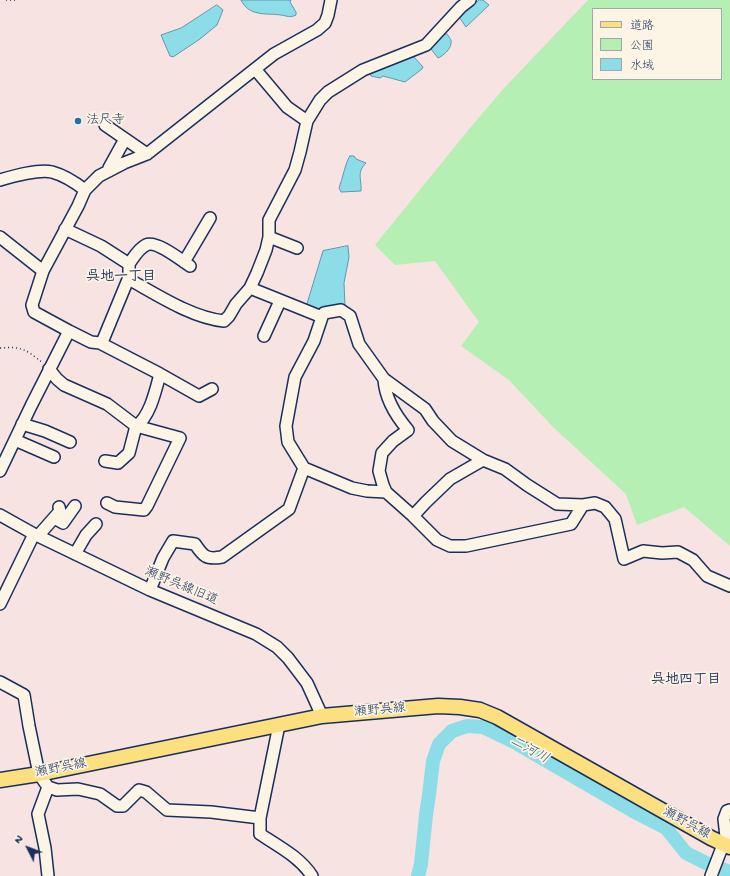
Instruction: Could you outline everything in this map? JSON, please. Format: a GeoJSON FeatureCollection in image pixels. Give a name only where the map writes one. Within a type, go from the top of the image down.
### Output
{"type":"FeatureCollection","features":[{"type":"Feature","properties":{"kind":"main road","name":"瀬野呉線"},"geometry":{"type":"LineString","coordinates":[[0,780],[39,774],[322,716],[438,706],[460,706],[480,710],[497,717],[726,846]]}},
{"type":"Feature","properties":{"kind":"street"},"geometry":{"type":"LineString","coordinates":[[212,389],[199,396],[100,343],[91,342],[34,312],[32,305],[42,271],[85,190],[99,176],[124,163],[147,154],[274,54],[317,30],[325,23],[331,0]]}},
{"type":"Feature","properties":{"kind":"street"},"geometry":{"type":"LineString","coordinates":[[129,277],[132,281],[166,300],[195,313],[215,320],[224,321],[250,288],[257,273],[266,250],[269,237],[269,220],[295,170],[307,121],[320,100],[328,92],[363,70],[426,45],[461,7],[470,0]]}},
{"type":"Feature","properties":{"kind":"street"},"geometry":{"type":"LineString","coordinates":[[255,69],[287,107],[307,121]]}},
{"type":"Feature","properties":{"kind":"street"},"geometry":{"type":"LineString","coordinates":[[105,125],[147,154]]}},
{"type":"Feature","properties":{"kind":"street"},"geometry":{"type":"LineString","coordinates":[[109,171],[109,168],[125,139]]}},
{"type":"Feature","properties":{"kind":"street"},"geometry":{"type":"LineString","coordinates":[[0,180],[26,174],[52,172],[76,183],[85,190]]}},
{"type":"Feature","properties":{"kind":"street"},"geometry":{"type":"LineString","coordinates":[[100,343],[103,340],[129,277],[129,264],[137,252],[145,245],[151,243],[158,245],[187,264],[210,218]]}},
{"type":"Feature","properties":{"kind":"street"},"geometry":{"type":"LineString","coordinates":[[65,229],[101,246],[129,264]]}},
{"type":"Feature","properties":{"kind":"street"},"geometry":{"type":"LineString","coordinates":[[0,237],[42,271]]}},
{"type":"Feature","properties":{"kind":"street"},"geometry":{"type":"LineString","coordinates":[[269,237],[297,248]]}},
{"type":"Feature","properties":{"kind":"street"},"geometry":{"type":"LineString","coordinates":[[250,288],[322,317]]}},
{"type":"Feature","properties":{"kind":"street"},"geometry":{"type":"LineString","coordinates":[[264,336],[280,300]]}},
{"type":"Feature","properties":{"kind":"street"},"geometry":{"type":"LineString","coordinates":[[386,492],[366,491],[352,488],[304,468],[288,442],[286,426],[295,377],[314,341],[324,313],[341,310],[350,316],[359,344],[384,379],[425,409],[452,441],[483,460],[505,469],[557,504],[583,505],[595,503],[605,508],[615,519],[624,559],[643,551],[662,553],[678,552],[693,560],[707,576],[730,586]]}},
{"type":"Feature","properties":{"kind":"street"},"geometry":{"type":"LineString","coordinates":[[0,471],[69,331]]}},
{"type":"Feature","properties":{"kind":"street"},"geometry":{"type":"LineString","coordinates":[[49,369],[64,385],[107,404],[136,426],[180,438],[144,510],[115,507],[107,503]]}},
{"type":"Feature","properties":{"kind":"street"},"geometry":{"type":"LineString","coordinates":[[105,461],[118,463],[129,452],[136,426],[142,422],[154,396],[160,374]]}},
{"type":"Feature","properties":{"kind":"street"},"geometry":{"type":"LineString","coordinates":[[384,379],[384,390],[401,422],[408,430],[382,453],[380,471],[383,485],[386,492],[437,540],[450,546],[466,546],[571,524],[583,505]]}},
{"type":"Feature","properties":{"kind":"street"},"geometry":{"type":"LineString","coordinates":[[22,424],[45,431],[70,442]]}},
{"type":"Feature","properties":{"kind":"street"},"geometry":{"type":"LineString","coordinates":[[15,440],[54,457]]}},
{"type":"Feature","properties":{"kind":"street"},"geometry":{"type":"LineString","coordinates":[[413,516],[450,479],[483,460]]}},
{"type":"Feature","properties":{"kind":"street"},"geometry":{"type":"LineString","coordinates":[[150,590],[163,558],[173,541],[195,544],[202,554],[212,559],[222,557],[289,509],[304,468]]}},
{"type":"Feature","properties":{"kind":"street"},"geometry":{"type":"LineString","coordinates":[[0,604],[36,535],[60,511],[59,506]]}},
{"type":"Feature","properties":{"kind":"street"},"geometry":{"type":"LineString","coordinates":[[54,518],[63,523],[76,506]]}},
{"type":"Feature","properties":{"kind":"street","name":"瀬野呉線旧道"},"geometry":{"type":"LineString","coordinates":[[0,515],[36,535],[150,590],[256,634],[277,647],[288,658],[307,683],[322,716]]}},
{"type":"Feature","properties":{"kind":"street"},"geometry":{"type":"LineString","coordinates":[[75,554],[86,535],[96,524]]}},
{"type":"Feature","properties":{"kind":"street"},"geometry":{"type":"LineString","coordinates":[[0,682],[24,695],[28,726],[39,774],[48,787],[57,790],[78,789],[100,794],[117,806],[123,806],[139,790],[146,792],[167,810],[211,812],[260,818]]}},
{"type":"Feature","properties":{"kind":"street"},"geometry":{"type":"LineString","coordinates":[[279,725],[260,818],[260,834],[293,856],[309,871],[312,876]]}},
{"type":"Feature","properties":{"kind":"street"},"geometry":{"type":"LineString","coordinates":[[48,787],[38,814],[45,848],[48,876]]}},
{"type":"Feature","properties":{"kind":"street"},"geometry":{"type":"LineString","coordinates":[[711,876],[726,846],[724,819],[727,811],[730,810]]}},
{"type":"Feature","properties":{"kind":"path"},"geometry":{"type":"LineString","coordinates":[[6,0],[17,0]]}},
{"type":"Feature","properties":{"kind":"path"},"geometry":{"type":"LineString","coordinates":[[0,348],[12,347],[24,349],[49,369]]}},
{"type":"Feature","properties":{"kind":"green space"},"geometry":{"type":"Polygon","coordinates":[[[588,0],[730,0],[730,546],[684,507],[637,525],[626,494],[553,427],[509,380],[461,346],[479,322],[435,261],[395,265],[375,245],[505,87],[588,0]]]}},
{"type":"Feature","properties":{"kind":"water"},"geometry":{"type":"Polygon","coordinates":[[[241,0],[291,0],[290,2],[296,12],[296,15],[288,16],[253,12],[244,5],[241,0]]]}},
{"type":"Feature","properties":{"kind":"water"},"geometry":{"type":"Polygon","coordinates":[[[480,0],[483,0],[489,5],[466,27],[457,14],[480,0]]]}},
{"type":"Feature","properties":{"kind":"water"},"geometry":{"type":"Polygon","coordinates":[[[217,5],[223,10],[217,25],[200,39],[173,57],[170,56],[161,35],[181,28],[217,5]]]}},
{"type":"Feature","properties":{"kind":"water"},"geometry":{"type":"Polygon","coordinates":[[[447,34],[451,41],[450,48],[438,58],[428,45],[447,34]]]}},
{"type":"Feature","properties":{"kind":"water"},"geometry":{"type":"Polygon","coordinates":[[[414,57],[423,67],[405,82],[383,76],[380,78],[371,76],[370,74],[414,57]]]}},
{"type":"Feature","properties":{"kind":"water"},"geometry":{"type":"Polygon","coordinates":[[[350,156],[354,156],[356,159],[366,163],[360,173],[361,191],[341,192],[339,188],[350,156]]]}},
{"type":"Feature","properties":{"kind":"water"},"geometry":{"type":"Polygon","coordinates":[[[348,246],[349,257],[344,283],[345,306],[343,308],[334,307],[315,311],[306,307],[323,251],[348,246]]]}},
{"type":"Feature","properties":{"kind":"waterway","name":"二河川"},"geometry":{"type":"LineString","coordinates":[[418,876],[421,864],[433,761],[439,744],[452,731],[467,726],[483,727],[514,742],[633,811],[666,828],[686,853],[706,863],[730,872]]}},
{"type":"Feature","properties":{"kind":"place","name":"法尺寺"},"geometry":{"type":"Point","coordinates":[78,121]}},
{"type":"Feature","properties":{"kind":"district","name":"呉地一丁目"},"geometry":{"type":"Point","coordinates":[121,278]}},
{"type":"Feature","properties":{"kind":"district","name":"呉地四丁目"},"geometry":{"type":"Point","coordinates":[686,681]}}]}
